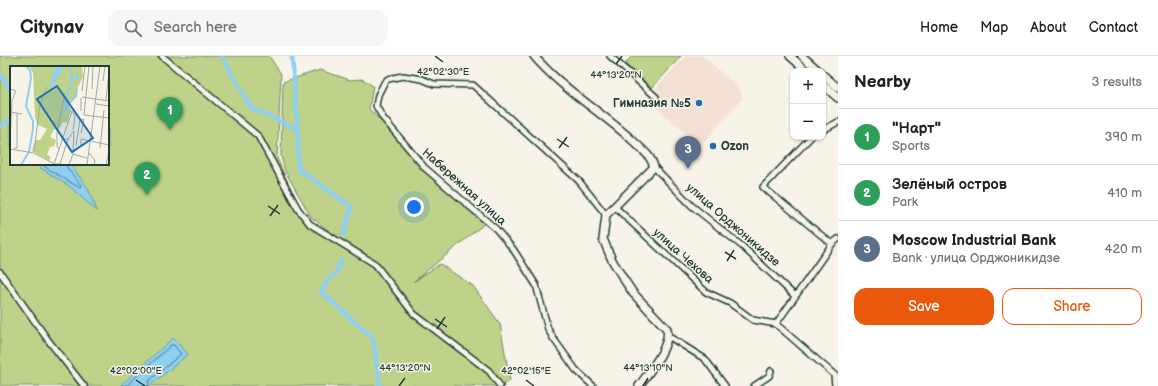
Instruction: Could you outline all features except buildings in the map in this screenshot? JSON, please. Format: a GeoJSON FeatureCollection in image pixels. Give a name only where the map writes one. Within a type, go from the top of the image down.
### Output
{"type":"FeatureCollection","features":[{"type":"Feature","properties":{"kind":"street"},"geometry":{"type":"LineString","coordinates":[[162,56],[258,136],[298,209],[310,224],[375,264],[414,314],[489,371],[500,386]]}},
{"type":"Feature","properties":{"kind":"street","name":"улица Орджоникидзе"},"geometry":{"type":"LineString","coordinates":[[534,56],[546,70],[633,141],[652,159],[654,167],[692,206],[743,247],[795,296]]}},
{"type":"Feature","properties":{"kind":"street"},"geometry":{"type":"LineString","coordinates":[[610,56],[656,98]]}},
{"type":"Feature","properties":{"kind":"street"},"geometry":{"type":"LineString","coordinates":[[790,56],[804,68]]}},
{"type":"Feature","properties":{"kind":"street"},"geometry":{"type":"LineString","coordinates":[[802,56],[816,68]]}},
{"type":"Feature","properties":{"kind":"street","name":"Набережная улица"},"geometry":{"type":"LineString","coordinates":[[593,386],[576,370],[553,338],[548,329],[536,285],[513,249],[496,229],[425,168],[383,118],[376,106],[378,95],[384,83],[388,79],[403,76],[422,79],[434,84],[473,86],[579,181],[606,215]]}},
{"type":"Feature","properties":{"kind":"street"},"geometry":{"type":"LineString","coordinates":[[826,78],[838,88]]}},
{"type":"Feature","properties":{"kind":"street"},"geometry":{"type":"LineString","coordinates":[[826,88],[838,98]]}},
{"type":"Feature","properties":{"kind":"street"},"geometry":{"type":"LineString","coordinates":[[826,128],[838,122]]}},
{"type":"Feature","properties":{"kind":"street"},"geometry":{"type":"LineString","coordinates":[[807,140],[762,186],[832,244]]}},
{"type":"Feature","properties":{"kind":"street"},"geometry":{"type":"LineString","coordinates":[[639,386],[652,369],[668,336],[667,329],[633,293],[612,260],[603,239],[606,215],[654,167]]}},
{"type":"Feature","properties":{"kind":"street","name":"улица Чехова"},"geometry":{"type":"LineString","coordinates":[[615,207],[706,292],[730,302],[752,320],[776,324]]}},
{"type":"Feature","properties":{"kind":"street"},"geometry":{"type":"LineString","coordinates":[[835,386],[836,377],[776,324],[832,244],[838,239]]}},
{"type":"Feature","properties":{"kind":"street"},"geometry":{"type":"LineString","coordinates":[[0,272],[48,340],[84,386]]}},
{"type":"Feature","properties":{"kind":"street"},"geometry":{"type":"LineString","coordinates":[[668,336],[705,359],[725,386]]}},
{"type":"Feature","properties":{"kind":"street"},"geometry":{"type":"LineString","coordinates":[[754,386],[769,376],[771,371]]}},
{"type":"Feature","properties":{"kind":"shaded area","name":"Гимназия №5"},"geometry":{"type":"Polygon","coordinates":[[[686,56],[703,56],[740,89],[743,98],[700,146],[656,107],[663,98],[654,90],[686,56]]]}},
{"type":"Feature","properties":{"kind":"green space"},"geometry":{"type":"Polygon","coordinates":[[[0,56],[269,56],[281,74],[277,158],[307,225],[368,260],[311,217],[285,171],[281,156],[283,82],[320,70],[350,80],[362,79],[373,86],[369,109],[484,224],[413,282],[440,264],[473,286],[500,324],[510,381],[499,386],[0,386],[0,56]]]}},
{"type":"Feature","properties":{"kind":"green space"},"geometry":{"type":"Polygon","coordinates":[[[632,56],[681,56],[652,88],[625,64],[632,56]]]}},
{"type":"Feature","properties":{"kind":"water"},"geometry":{"type":"Polygon","coordinates":[[[41,165],[71,165],[88,188],[97,211],[69,186],[39,167],[41,165]]]}},
{"type":"Feature","properties":{"kind":"water"},"geometry":{"type":"Polygon","coordinates":[[[173,338],[188,354],[150,386],[121,385],[173,338]]]}},
{"type":"Feature","properties":{"kind":"waterway"},"geometry":{"type":"LineString","coordinates":[[222,56],[251,108],[297,129]]}},
{"type":"Feature","properties":{"kind":"waterway"},"geometry":{"type":"LineString","coordinates":[[292,56],[298,135],[298,169],[352,207],[343,235]]}},
{"type":"Feature","properties":{"kind":"waterway"},"geometry":{"type":"LineString","coordinates":[[0,74],[10,89]]}},
{"type":"Feature","properties":{"kind":"waterway"},"geometry":{"type":"LineString","coordinates":[[0,126],[10,121]]}},
{"type":"Feature","properties":{"kind":"waterway"},"geometry":{"type":"LineString","coordinates":[[341,260],[336,273],[327,282],[321,292],[373,338],[380,386]]}},
{"type":"Feature","properties":{"kind":"place","name":"Гимназия №5"},"geometry":{"type":"Point","coordinates":[699,103]}},
{"type":"Feature","properties":{"kind":"place","name":"\"Нарт\""},"geometry":{"type":"Point","coordinates":[170,130]}},
{"type":"Feature","properties":{"kind":"place","name":"Ozon"},"geometry":{"type":"Point","coordinates":[713,146]}},
{"type":"Feature","properties":{"kind":"place","name":"Moscow Industrial Bank"},"geometry":{"type":"Point","coordinates":[688,169]}},
{"type":"Feature","properties":{"kind":"place","name":"Зелёный остров"},"geometry":{"type":"Point","coordinates":[147,195]}}]}
